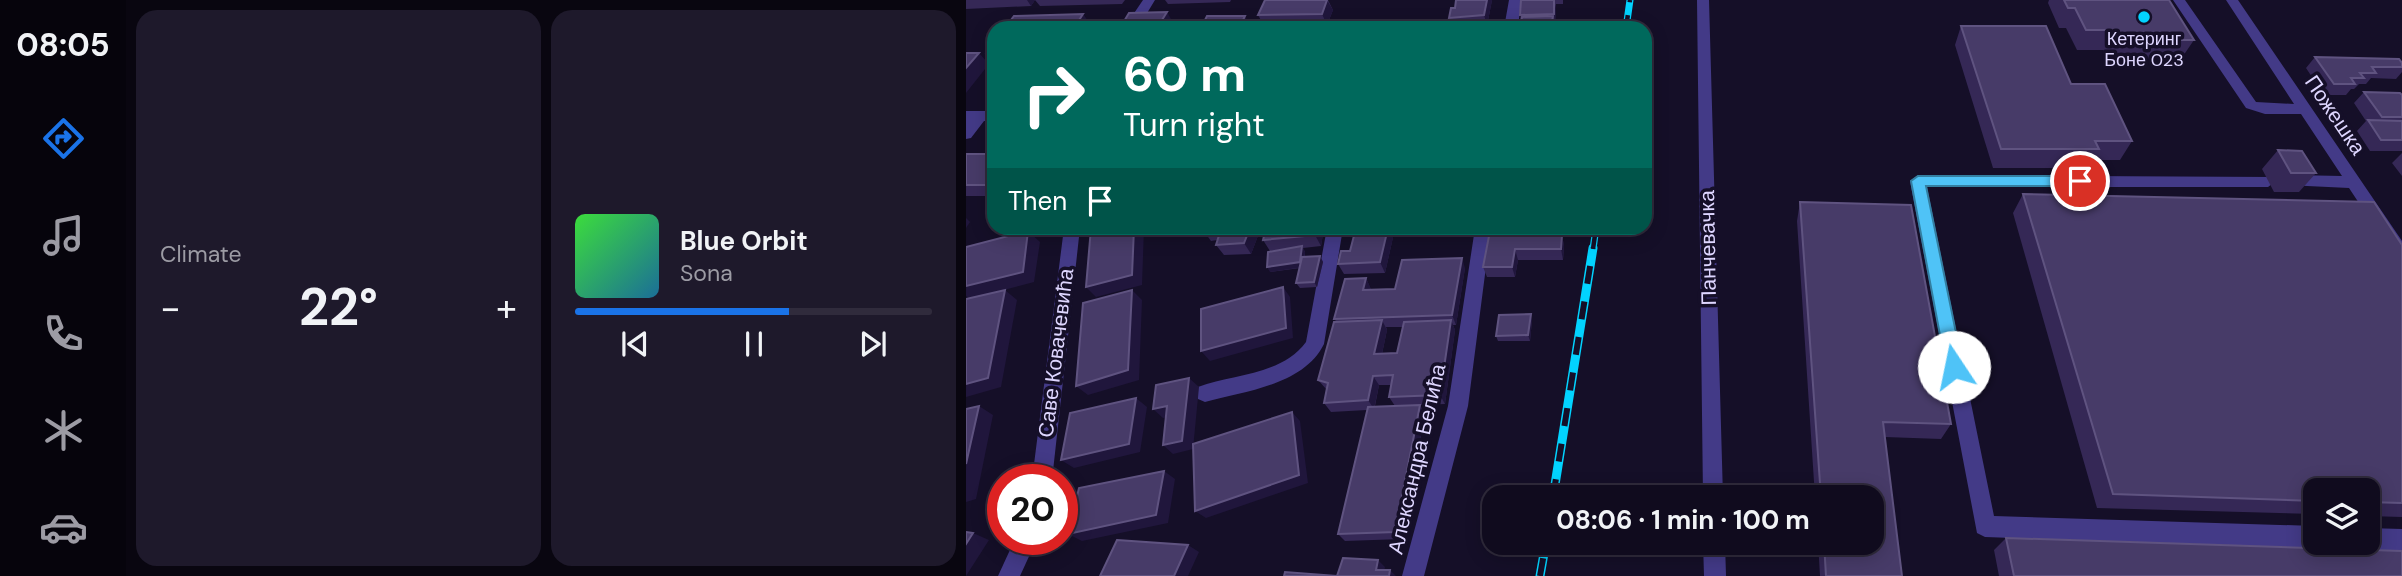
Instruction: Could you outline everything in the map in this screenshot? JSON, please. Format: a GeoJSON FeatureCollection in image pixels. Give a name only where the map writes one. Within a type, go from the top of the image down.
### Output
{"type":"FeatureCollection","features":[{"type":"Feature","properties":{"kind":"street"},"geometry":{"type":"LineString","coordinates":[[1136,21],[1149,0]]}},
{"type":"Feature","properties":{"kind":"street"},"geometry":{"type":"LineString","coordinates":[[1512,21],[1515,0]]}},
{"type":"Feature","properties":{"kind":"street","name":"Панчевачка"},"geometry":{"type":"LineString","coordinates":[[1703,0],[1713,485]]}},
{"type":"Feature","properties":{"kind":"street"},"geometry":{"type":"LineString","coordinates":[[2179,0],[2251,105],[2265,109],[2305,109]]}},
{"type":"Feature","properties":{"kind":"street","name":"Пожешка"},"geometry":{"type":"LineString","coordinates":[[2232,0],[2402,254]]}},
{"type":"Feature","properties":{"kind":"street"},"geometry":{"type":"LineString","coordinates":[[966,134],[980,116]]}},
{"type":"Feature","properties":{"kind":"street"},"geometry":{"type":"LineString","coordinates":[[2268,181],[1918,181],[1985,526],[2303,537]]}},
{"type":"Feature","properties":{"kind":"street"},"geometry":{"type":"LineString","coordinates":[[2292,181],[2354,182]]}},
{"type":"Feature","properties":{"kind":"street","name":"Саве Ковачевића"},"geometry":{"type":"LineString","coordinates":[[1044,464],[1071,235]]}},
{"type":"Feature","properties":{"kind":"street"},"geometry":{"type":"LineString","coordinates":[[1205,393],[1284,371],[1311,353],[1315,344],[1334,235]]}},
{"type":"Feature","properties":{"kind":"street","name":"Александра Белића"},"geometry":{"type":"LineString","coordinates":[[1413,576],[1458,406],[1482,235]]}},
{"type":"Feature","properties":{"kind":"street"},"geometry":{"type":"LineString","coordinates":[[2380,539],[2402,540]]}},
{"type":"Feature","properties":{"kind":"street"},"geometry":{"type":"LineString","coordinates":[[1009,576],[1019,555]]}},
{"type":"Feature","properties":{"kind":"street"},"geometry":{"type":"LineString","coordinates":[[1714,555],[1715,576]]}},
{"type":"Feature","properties":{"kind":"building"},"geometry":{"type":"Polygon","coordinates":[[[1265,0],[1327,0],[1322,14],[1258,15],[1265,0]]]}},
{"type":"Feature","properties":{"kind":"building"},"geometry":{"type":"Polygon","coordinates":[[[1456,0],[1487,0],[1484,15],[1449,18],[1456,0]]]}},
{"type":"Feature","properties":{"kind":"building"},"geometry":{"type":"Polygon","coordinates":[[[1521,0],[1554,0],[1554,14],[1520,15],[1521,0]]]}},
{"type":"Feature","properties":{"kind":"building"},"geometry":{"type":"Polygon","coordinates":[[[2064,0],[2169,0],[2194,40],[2118,40],[2114,30],[2086,30],[2075,8],[2068,8],[2064,0]]]}},
{"type":"Feature","properties":{"kind":"building"},"geometry":{"type":"Polygon","coordinates":[[[1167,12],[1161,21],[1124,21],[1129,13],[1167,12]]]}},
{"type":"Feature","properties":{"kind":"building"},"geometry":{"type":"Polygon","coordinates":[[[1083,14],[1078,21],[1010,21],[1014,16],[1083,14]]]}},
{"type":"Feature","properties":{"kind":"building"},"geometry":{"type":"Polygon","coordinates":[[[1207,16],[1245,16],[1242,21],[1204,21],[1207,16]]]}},
{"type":"Feature","properties":{"kind":"building"},"geometry":{"type":"Polygon","coordinates":[[[1553,16],[1552,21],[1521,21],[1522,17],[1553,16]]]}},
{"type":"Feature","properties":{"kind":"building"},"geometry":{"type":"Polygon","coordinates":[[[1961,26],[2046,26],[2071,84],[2105,84],[2132,141],[2095,141],[2099,149],[2001,149],[1961,26]]]}},
{"type":"Feature","properties":{"kind":"building"},"geometry":{"type":"Polygon","coordinates":[[[966,53],[979,53],[966,68],[966,53]]]}},
{"type":"Feature","properties":{"kind":"building"},"geometry":{"type":"Polygon","coordinates":[[[2315,57],[2399,59],[2402,67],[2372,67],[2376,73],[2360,73],[2364,78],[2351,78],[2355,84],[2334,84],[2315,57]]]}},
{"type":"Feature","properties":{"kind":"building"},"geometry":{"type":"Polygon","coordinates":[[[2364,92],[2400,93],[2402,117],[2382,117],[2364,92]]]}},
{"type":"Feature","properties":{"kind":"building"},"geometry":{"type":"Polygon","coordinates":[[[2368,120],[2402,121],[2402,140],[2381,140],[2368,120]]]}},
{"type":"Feature","properties":{"kind":"building"},"geometry":{"type":"Polygon","coordinates":[[[2278,150],[2302,151],[2316,173],[2291,173],[2278,150]]]}},
{"type":"Feature","properties":{"kind":"building"},"geometry":{"type":"Polygon","coordinates":[[[966,154],[987,154],[987,185],[966,185],[966,154]]]}},
{"type":"Feature","properties":{"kind":"building"},"geometry":{"type":"Polygon","coordinates":[[[2023,194],[2374,202],[2402,245],[2402,503],[2380,502],[2380,478],[2303,478],[2303,501],[2113,494],[2023,194]]]}},
{"type":"Feature","properties":{"kind":"building"},"geometry":{"type":"Polygon","coordinates":[[[1800,202],[1911,205],[1951,424],[1883,422],[1902,576],[1826,576],[1825,555],[1884,555],[1884,485],[1820,485],[1800,202]]]}},
{"type":"Feature","properties":{"kind":"building"},"geometry":{"type":"Polygon","coordinates":[[[1012,235],[1028,235],[1023,272],[966,286],[966,247],[1012,235]]]}},
{"type":"Feature","properties":{"kind":"building"},"geometry":{"type":"Polygon","coordinates":[[[1090,235],[1134,235],[1132,275],[1086,287],[1090,235]]]}},
{"type":"Feature","properties":{"kind":"building"},"geometry":{"type":"Polygon","coordinates":[[[1219,235],[1247,235],[1244,243],[1216,245],[1219,235]]]}},
{"type":"Feature","properties":{"kind":"building"},"geometry":{"type":"Polygon","coordinates":[[[1264,235],[1315,235],[1263,240],[1264,235]]]}},
{"type":"Feature","properties":{"kind":"building"},"geometry":{"type":"Polygon","coordinates":[[[1354,235],[1386,235],[1380,262],[1338,264],[1341,251],[1350,251],[1354,235]]]}},
{"type":"Feature","properties":{"kind":"building"},"geometry":{"type":"Polygon","coordinates":[[[1562,235],[1561,249],[1515,249],[1512,267],[1483,267],[1489,236],[1562,235]]]}},
{"type":"Feature","properties":{"kind":"building"},"geometry":{"type":"Polygon","coordinates":[[[1302,246],[1300,262],[1267,267],[1268,252],[1302,246]]]}},
{"type":"Feature","properties":{"kind":"building"},"geometry":{"type":"Polygon","coordinates":[[[1320,256],[1314,282],[1296,283],[1302,257],[1320,256]]]}},
{"type":"Feature","properties":{"kind":"building"},"geometry":{"type":"Polygon","coordinates":[[[1462,258],[1452,315],[1334,319],[1345,279],[1366,278],[1363,290],[1395,289],[1402,260],[1462,258]]]}},
{"type":"Feature","properties":{"kind":"building"},"geometry":{"type":"Polygon","coordinates":[[[1283,287],[1286,328],[1201,351],[1201,309],[1283,287]]]}},
{"type":"Feature","properties":{"kind":"building"},"geometry":{"type":"Polygon","coordinates":[[[1005,290],[988,378],[966,384],[966,299],[1005,290]]]}},
{"type":"Feature","properties":{"kind":"building"},"geometry":{"type":"Polygon","coordinates":[[[1132,290],[1128,370],[1076,386],[1083,303],[1132,290]]]}},
{"type":"Feature","properties":{"kind":"building"},"geometry":{"type":"Polygon","coordinates":[[[1531,314],[1528,335],[1496,336],[1499,315],[1531,314]]]}},
{"type":"Feature","properties":{"kind":"building"},"geometry":{"type":"Polygon","coordinates":[[[1382,320],[1374,354],[1397,353],[1404,322],[1451,320],[1440,395],[1389,397],[1393,375],[1373,376],[1368,400],[1324,403],[1328,383],[1318,380],[1334,322],[1382,320]]]}},
{"type":"Feature","properties":{"kind":"building"},"geometry":{"type":"Polygon","coordinates":[[[1189,378],[1182,441],[1163,445],[1167,406],[1153,409],[1156,385],[1189,378]]]}},
{"type":"Feature","properties":{"kind":"building"},"geometry":{"type":"Polygon","coordinates":[[[1136,398],[1129,444],[1061,460],[1070,413],[1136,398]]]}},
{"type":"Feature","properties":{"kind":"building"},"geometry":{"type":"Polygon","coordinates":[[[1420,405],[1395,532],[1338,534],[1368,407],[1420,405]]]}},
{"type":"Feature","properties":{"kind":"building"},"geometry":{"type":"Polygon","coordinates":[[[979,406],[966,464],[966,409],[979,406]]]}},
{"type":"Feature","properties":{"kind":"building"},"geometry":{"type":"Polygon","coordinates":[[[1292,412],[1299,475],[1195,511],[1193,444],[1292,412]]]}},
{"type":"Feature","properties":{"kind":"building"},"geometry":{"type":"Polygon","coordinates":[[[1164,471],[1156,515],[1078,532],[1079,488],[1164,471]]]}},
{"type":"Feature","properties":{"kind":"building"},"geometry":{"type":"Polygon","coordinates":[[[966,532],[973,533],[966,544],[966,532]]]}},
{"type":"Feature","properties":{"kind":"building"},"geometry":{"type":"Polygon","coordinates":[[[2006,538],[2303,548],[2303,555],[2380,555],[2380,550],[2402,551],[2402,576],[2014,576],[2006,538]]]}},
{"type":"Feature","properties":{"kind":"building"},"geometry":{"type":"Polygon","coordinates":[[[1117,540],[1188,545],[1174,576],[1100,576],[1117,540]]]}},
{"type":"Feature","properties":{"kind":"building"},"geometry":{"type":"Polygon","coordinates":[[[1343,558],[1378,560],[1376,570],[1390,570],[1389,576],[1337,576],[1343,558]]]}},
{"type":"Feature","properties":{"kind":"building"},"geometry":{"type":"Polygon","coordinates":[[[1285,572],[1337,576],[1284,576],[1285,572]]]}},
{"type":"Feature","properties":{"kind":"railway"},"geometry":{"type":"LineString","coordinates":[[1627,21],[1630,0]]}},
{"type":"Feature","properties":{"kind":"railway"},"geometry":{"type":"LineString","coordinates":[[1593,249],[1595,235]]}},
{"type":"Feature","properties":{"kind":"railway"},"geometry":{"type":"LineString","coordinates":[[1555,485],[1593,248]]}},
{"type":"Feature","properties":{"kind":"railway"},"geometry":{"type":"LineString","coordinates":[[1540,576],[1544,555]]}},
{"type":"Feature","properties":{"kind":"place","name":"Кетеринг Боне 023"},"geometry":{"type":"Point","coordinates":[2144,17]}},
{"type":"Feature","properties":{"kind":"route"},"geometry":{"type":"LineString","coordinates":[[1954,367],[1918,181],[2080,181]]}}]}
